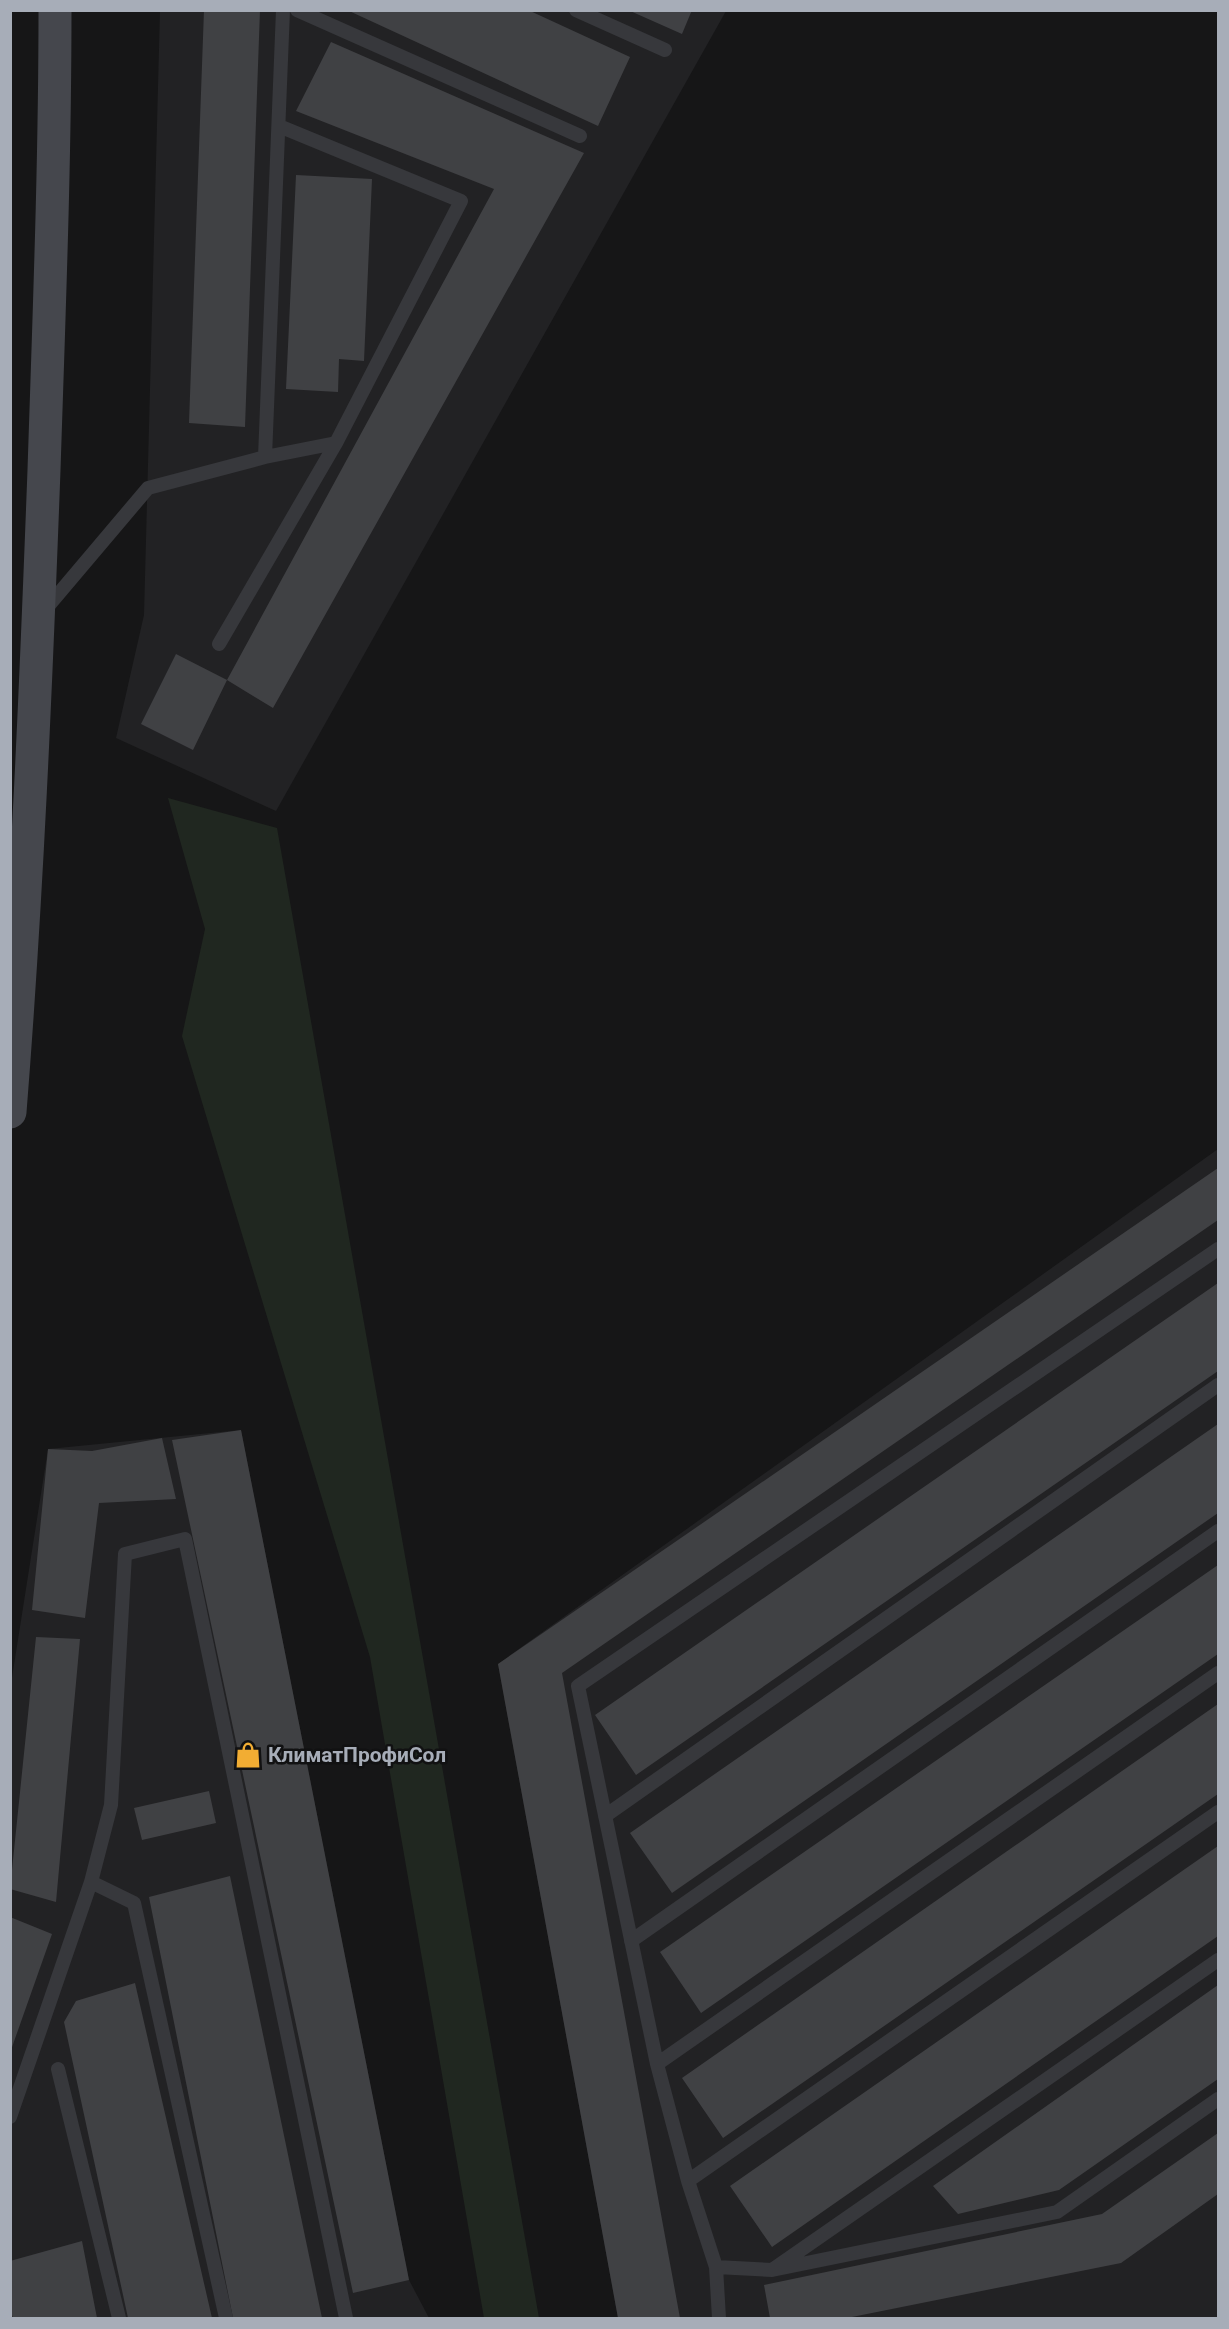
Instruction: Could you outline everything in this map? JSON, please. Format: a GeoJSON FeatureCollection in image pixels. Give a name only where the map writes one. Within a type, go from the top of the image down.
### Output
{"type":"FeatureCollection","features":[{"type":"Feature","properties":{"kind":"main road"},"geometry":{"type":"LineString","coordinates":[[10,1112],[18,903],[39,617],[55,156],[55,10]]}},
{"type":"Feature","properties":{"kind":"lane"},"geometry":{"type":"LineString","coordinates":[[266,457],[283,10]]}},
{"type":"Feature","properties":{"kind":"lane"},"geometry":{"type":"LineString","coordinates":[[297,10],[580,136]]}},
{"type":"Feature","properties":{"kind":"lane"},"geometry":{"type":"LineString","coordinates":[[576,10],[665,50]]}},
{"type":"Feature","properties":{"kind":"lane"},"geometry":{"type":"LineString","coordinates":[[219,644],[336,444],[461,201],[279,126]]}},
{"type":"Feature","properties":{"kind":"lane"},"geometry":{"type":"LineString","coordinates":[[39,617],[148,488],[266,457],[336,444]]}},
{"type":"Feature","properties":{"kind":"lane"},"geometry":{"type":"LineString","coordinates":[[719,2319],[716,2267],[688,2181],[657,2064],[578,1686],[1218,1249]]}},
{"type":"Feature","properties":{"kind":"lane"},"geometry":{"type":"LineString","coordinates":[[605,1816],[1218,1385]]}},
{"type":"Feature","properties":{"kind":"lane"},"geometry":{"type":"LineString","coordinates":[[631,1941],[1218,1531]]}},
{"type":"Feature","properties":{"kind":"lane"},"geometry":{"type":"LineString","coordinates":[[10,2117],[91,1882],[111,1805],[125,1554],[185,1539],[346,2319]]}},
{"type":"Feature","properties":{"kind":"lane"},"geometry":{"type":"LineString","coordinates":[[657,2064],[1218,1673]]}},
{"type":"Feature","properties":{"kind":"lane"},"geometry":{"type":"LineString","coordinates":[[688,2181],[1218,1812]]}},
{"type":"Feature","properties":{"kind":"lane"},"geometry":{"type":"LineString","coordinates":[[91,1882],[134,1903],[226,2319]]}},
{"type":"Feature","properties":{"kind":"lane"},"geometry":{"type":"LineString","coordinates":[[772,2270],[1218,1960]]}},
{"type":"Feature","properties":{"kind":"lane"},"geometry":{"type":"LineString","coordinates":[[58,2069],[119,2319]]}},
{"type":"Feature","properties":{"kind":"lane"},"geometry":{"type":"LineString","coordinates":[[716,2267],[772,2270],[1057,2212],[1218,2099]]}},
{"type":"Feature","properties":{"kind":"shaded area"},"geometry":{"type":"Polygon","coordinates":[[[160,11],[726,11],[276,811],[116,738],[144,615],[160,11]]]}},
{"type":"Feature","properties":{"kind":"shaded area"},"geometry":{"type":"Polygon","coordinates":[[[168,798],[277,828],[539,2318],[484,2318],[370,1657],[182,1036],[205,929],[168,798]]]}},
{"type":"Feature","properties":{"kind":"shaded area"},"geometry":{"type":"Polygon","coordinates":[[[1218,1149],[1218,2318],[618,2318],[498,1664],[1218,1149]]]}},
{"type":"Feature","properties":{"kind":"shaded area"},"geometry":{"type":"Polygon","coordinates":[[[241,1430],[409,2280],[429,2318],[11,2318],[11,1684],[48,1449],[241,1430]]]}},
{"type":"Feature","properties":{"kind":"building"},"geometry":{"type":"Polygon","coordinates":[[[204,10],[260,10],[245,427],[189,423],[204,10]]]}},
{"type":"Feature","properties":{"kind":"building"},"geometry":{"type":"Polygon","coordinates":[[[347,10],[528,10],[630,57],[598,126],[347,10]]]}},
{"type":"Feature","properties":{"kind":"building"},"geometry":{"type":"Polygon","coordinates":[[[628,10],[692,10],[682,34],[628,10]]]}},
{"type":"Feature","properties":{"kind":"building"},"geometry":{"type":"Polygon","coordinates":[[[331,42],[584,153],[273,708],[227,680],[494,189],[296,111],[331,42]]]}},
{"type":"Feature","properties":{"kind":"building"},"geometry":{"type":"Polygon","coordinates":[[[296,175],[372,179],[364,361],[339,359],[338,392],[286,389],[296,175]]]}},
{"type":"Feature","properties":{"kind":"building"},"geometry":{"type":"Polygon","coordinates":[[[176,654],[227,680],[193,750],[141,724],[176,654]]]}},
{"type":"Feature","properties":{"kind":"building"},"geometry":{"type":"Polygon","coordinates":[[[1218,1168],[1218,1220],[562,1673],[680,2318],[618,2318],[498,1664],[1218,1168]]]}},
{"type":"Feature","properties":{"kind":"building"},"geometry":{"type":"Polygon","coordinates":[[[1218,1283],[1218,1371],[636,1775],[595,1715],[1218,1283]]]}},
{"type":"Feature","properties":{"kind":"building"},"geometry":{"type":"Polygon","coordinates":[[[1218,1424],[1218,1513],[672,1893],[630,1833],[1218,1424]]]}},
{"type":"Feature","properties":{"kind":"building"},"geometry":{"type":"Polygon","coordinates":[[[241,1430],[409,2280],[353,2293],[172,1440],[241,1430]]]}},
{"type":"Feature","properties":{"kind":"building"},"geometry":{"type":"Polygon","coordinates":[[[162,1438],[176,1499],[99,1503],[85,1618],[32,1610],[48,1449],[92,1451],[162,1438]]]}},
{"type":"Feature","properties":{"kind":"building"},"geometry":{"type":"Polygon","coordinates":[[[1218,1565],[1218,1654],[701,2013],[660,1952],[1218,1565]]]}},
{"type":"Feature","properties":{"kind":"building"},"geometry":{"type":"Polygon","coordinates":[[[36,1637],[80,1639],[56,1902],[10,1889],[36,1637]]]}},
{"type":"Feature","properties":{"kind":"building"},"geometry":{"type":"Polygon","coordinates":[[[1218,1704],[1218,1794],[723,2138],[682,2078],[1218,1704]]]}},
{"type":"Feature","properties":{"kind":"building"},"geometry":{"type":"Polygon","coordinates":[[[209,1791],[216,1823],[142,1840],[134,1808],[209,1791]]]}},
{"type":"Feature","properties":{"kind":"building"},"geometry":{"type":"Polygon","coordinates":[[[1218,1846],[1218,1936],[772,2247],[730,2186],[1218,1846]]]}},
{"type":"Feature","properties":{"kind":"building"},"geometry":{"type":"Polygon","coordinates":[[[230,1876],[322,2318],[233,2318],[149,1897],[230,1876]]]}},
{"type":"Feature","properties":{"kind":"building"},"geometry":{"type":"Polygon","coordinates":[[[10,1917],[52,1934],[11,2050],[10,2050],[10,1917]]]}},
{"type":"Feature","properties":{"kind":"building"},"geometry":{"type":"Polygon","coordinates":[[[135,1983],[212,2318],[128,2318],[64,2022],[76,2001],[135,1983]]]}},
{"type":"Feature","properties":{"kind":"building"},"geometry":{"type":"Polygon","coordinates":[[[1218,1985],[1218,2079],[1059,2190],[958,2214],[933,2186],[1218,1985]]]}},
{"type":"Feature","properties":{"kind":"building"},"geometry":{"type":"Polygon","coordinates":[[[1218,2133],[1218,2194],[1121,2263],[847,2318],[770,2318],[764,2285],[1102,2214],[1218,2133]]]}},
{"type":"Feature","properties":{"kind":"building"},"geometry":{"type":"Polygon","coordinates":[[[82,2241],[97,2318],[13,2318],[10,2309],[10,2261],[82,2241]]]}},
{"type":"Feature","properties":{"kind":"place","name":"КлиматПрофиСол"},"geometry":{"type":"Point","coordinates":[248,1755]}}]}
